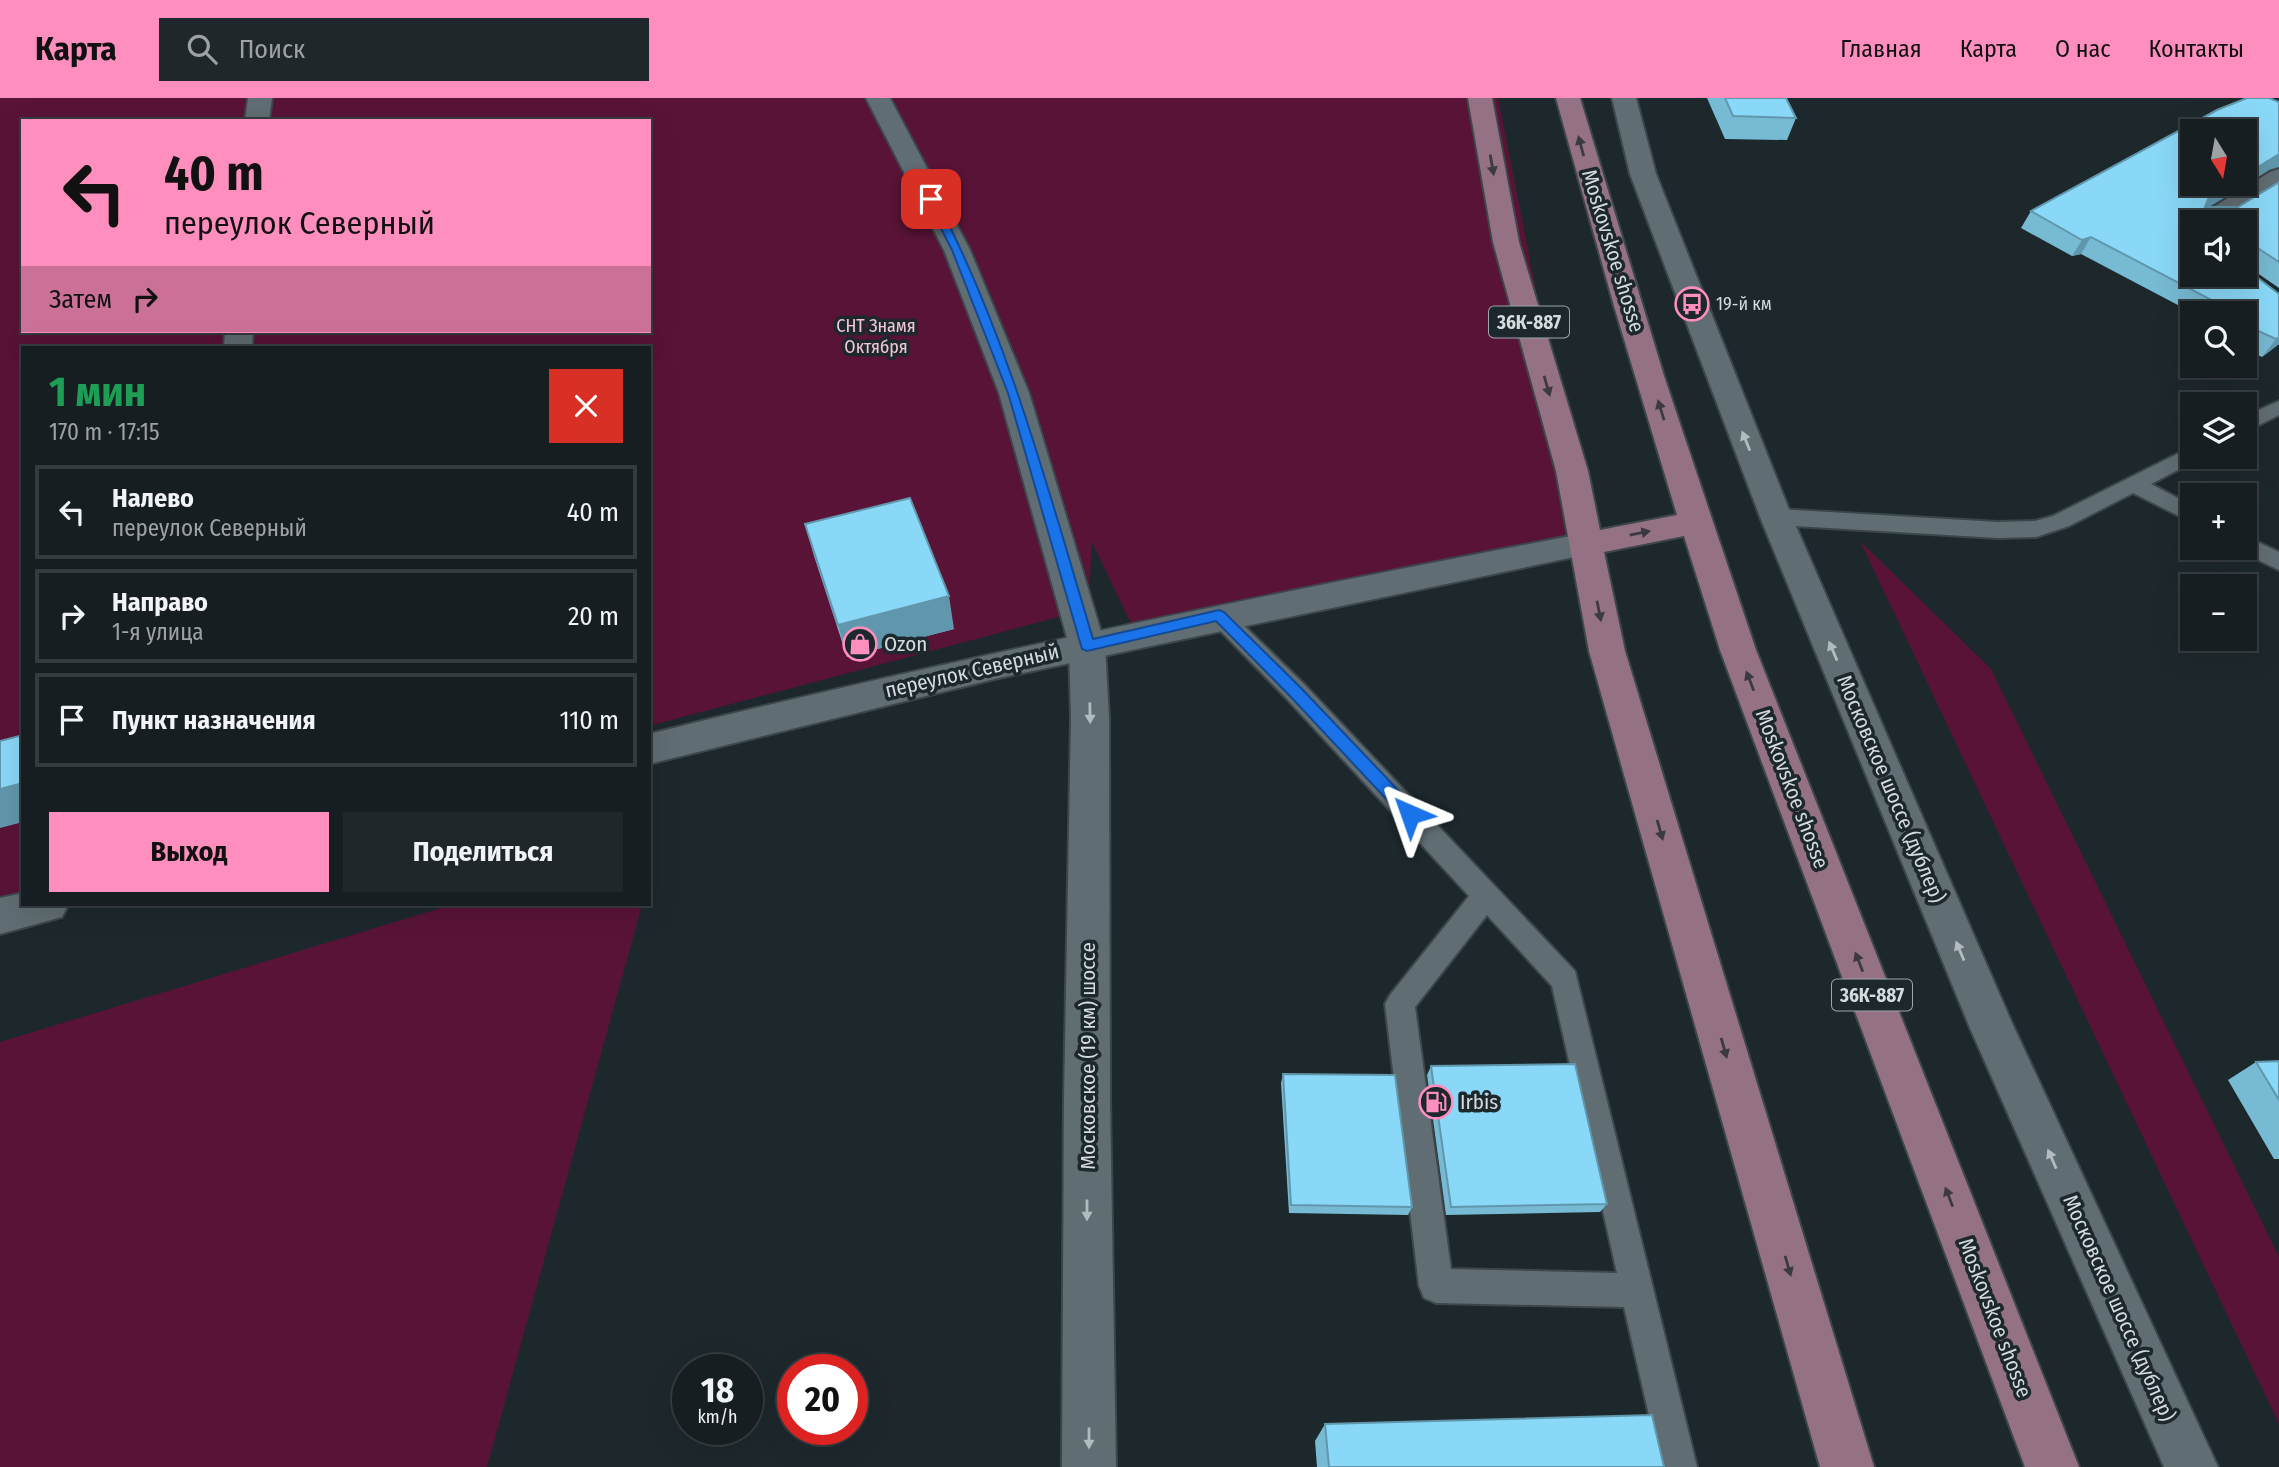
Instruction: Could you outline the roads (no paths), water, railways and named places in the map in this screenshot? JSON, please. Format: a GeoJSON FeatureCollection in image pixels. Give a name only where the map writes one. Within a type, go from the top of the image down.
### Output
{"type":"FeatureCollection","features":[{"type":"Feature","properties":{"kind":"main road","name":"36К-887"},"geometry":{"type":"LineString","coordinates":[[1480,98],[1506,242],[1572,471],[1607,651],[1847,1467]]}},
{"type":"Feature","properties":{"kind":"main road","name":"Moskovskoe shosse"},"geometry":{"type":"LineString","coordinates":[[1568,98],[1593,192],[1695,523],[1738,650],[2052,1467]]}},
{"type":"Feature","properties":{"kind":"main road"},"geometry":{"type":"LineString","coordinates":[[1586,544],[1695,523]]}},
{"type":"Feature","properties":{"kind":"street"},"geometry":{"type":"LineString","coordinates":[[257,119],[260,98]]}},
{"type":"Feature","properties":{"kind":"street","name":"Московское (19 км) шоссе"},"geometry":{"type":"LineString","coordinates":[[878,98],[957,250],[1014,393],[1087,645],[1090,718],[1087,1085],[1089,1467]]}},
{"type":"Feature","properties":{"kind":"street","name":"Московское шоссе (дублер)"},"geometry":{"type":"LineString","coordinates":[[1624,98],[1643,174],[1776,517],[1993,1028],[2191,1467]]}},
{"type":"Feature","properties":{"kind":"street"},"geometry":{"type":"LineString","coordinates":[[2227,210],[2279,177]]}},
{"type":"Feature","properties":{"kind":"street","name":"переулок Северный"},"geometry":{"type":"LineString","coordinates":[[651,748],[797,711],[1219,615],[1586,544]]}},
{"type":"Feature","properties":{"kind":"street"},"geometry":{"type":"LineString","coordinates":[[0,916],[43,906]]}},
{"type":"Feature","properties":{"kind":"lane"},"geometry":{"type":"LineString","coordinates":[[2257,419],[2279,407]]}},
{"type":"Feature","properties":{"kind":"lane"},"geometry":{"type":"LineString","coordinates":[[1776,517],[1998,530],[2036,529],[2061,521],[2180,460]]}},
{"type":"Feature","properties":{"kind":"lane"},"geometry":{"type":"LineString","coordinates":[[2134,484],[2180,509]]}},
{"type":"Feature","properties":{"kind":"lane"},"geometry":{"type":"LineString","coordinates":[[2257,550],[2279,562]]}},
{"type":"Feature","properties":{"kind":"lane"},"geometry":{"type":"LineString","coordinates":[[1219,615],[1296,692],[1565,980],[1679,1467]]}},
{"type":"Feature","properties":{"kind":"lane"},"geometry":{"type":"LineString","coordinates":[[1486,895],[1400,1004],[1436,1286],[1638,1290]]}},
{"type":"Feature","properties":{"kind":"place","name":"19-й км"},"geometry":{"type":"Point","coordinates":[1692,304]}},
{"type":"Feature","properties":{"kind":"place","name":"Ozon"},"geometry":{"type":"Point","coordinates":[860,644]}},
{"type":"Feature","properties":{"kind":"place","name":"Irbis"},"geometry":{"type":"Point","coordinates":[1436,1102]}},
{"type":"Feature","properties":{"kind":"park label","name":"СНТ Знамя Октября"},"geometry":{"type":"Point","coordinates":[876,336]}}]}
